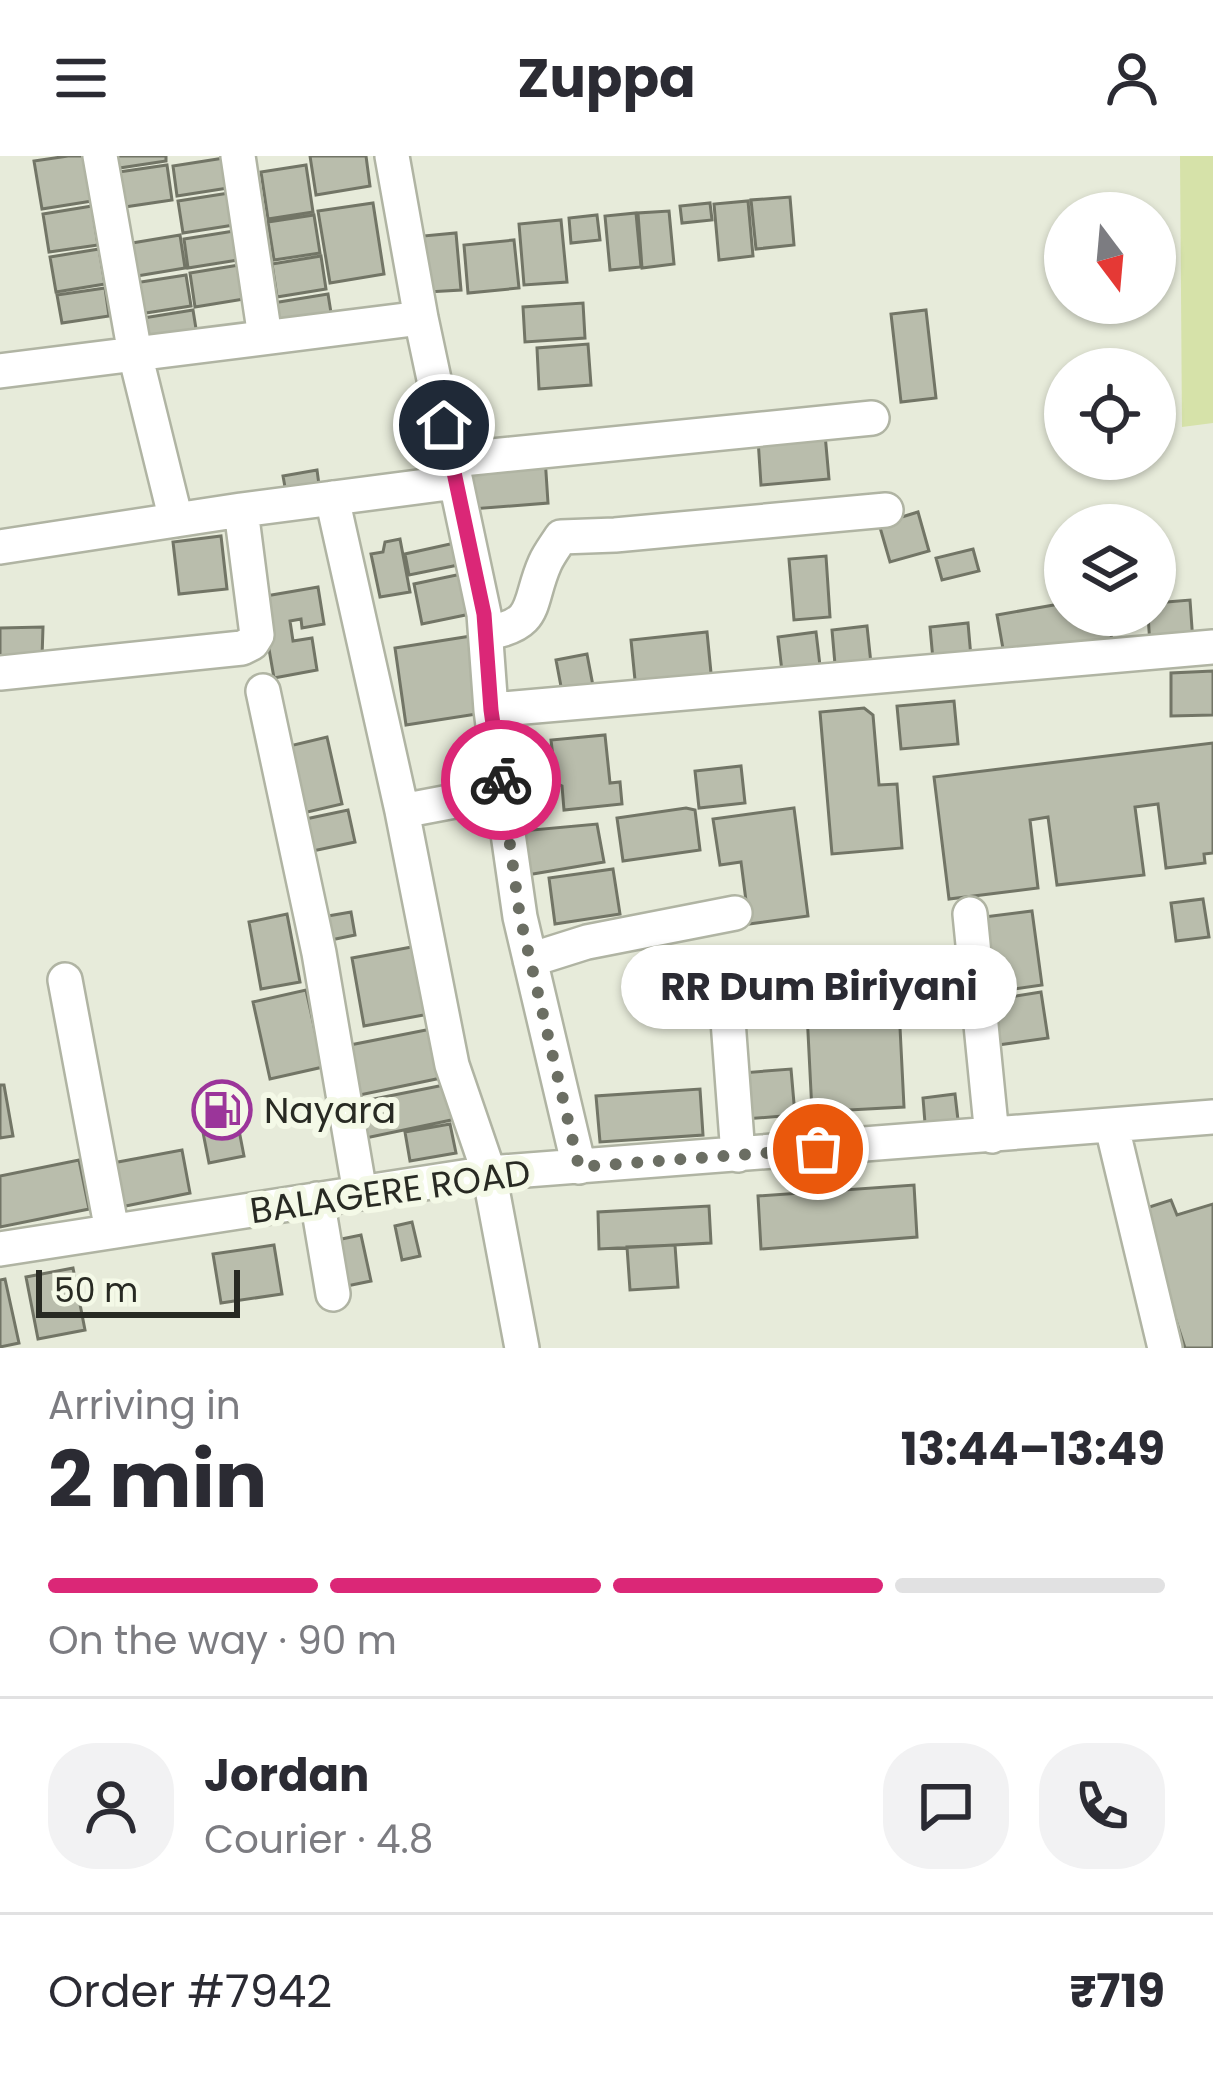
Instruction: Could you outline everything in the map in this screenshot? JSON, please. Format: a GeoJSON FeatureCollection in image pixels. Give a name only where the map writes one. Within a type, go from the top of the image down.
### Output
{"type":"FeatureCollection","features":[{"type":"Feature","properties":{"kind":"street"},"geometry":{"type":"LineString","coordinates":[[100,156],[135,354],[176,520]]}},
{"type":"Feature","properties":{"kind":"street"},"geometry":{"type":"LineString","coordinates":[[238,156],[265,337]]}},
{"type":"Feature","properties":{"kind":"street"},"geometry":{"type":"LineString","coordinates":[[392,156],[487,633],[491,710],[520,917],[579,1167]]}},
{"type":"Feature","properties":{"kind":"street"},"geometry":{"type":"LineString","coordinates":[[0,371],[421,317]]}},
{"type":"Feature","properties":{"kind":"street"},"geometry":{"type":"LineString","coordinates":[[0,547],[332,498],[454,471],[872,418]]}},
{"type":"Feature","properties":{"kind":"street"},"geometry":{"type":"LineString","coordinates":[[332,498],[402,811],[452,1065],[489,1174],[522,1348]]}},
{"type":"Feature","properties":{"kind":"street"},"geometry":{"type":"LineString","coordinates":[[0,673],[252,643],[257,635],[241,510]]}},
{"type":"Feature","properties":{"kind":"street"},"geometry":{"type":"LineString","coordinates":[[487,633],[512,629],[531,610],[545,560],[561,537],[886,510]]}},
{"type":"Feature","properties":{"kind":"street"},"geometry":{"type":"LineString","coordinates":[[491,710],[1213,647]]}},
{"type":"Feature","properties":{"kind":"street"},"geometry":{"type":"LineString","coordinates":[[263,691],[319,953],[360,1192]]}},
{"type":"Feature","properties":{"kind":"street"},"geometry":{"type":"LineString","coordinates":[[402,811],[502,792]]}},
{"type":"Feature","properties":{"kind":"street"},"geometry":{"type":"LineString","coordinates":[[530,960],[587,942],[735,914]]}},
{"type":"Feature","properties":{"kind":"street"},"geometry":{"type":"LineString","coordinates":[[970,914],[992,1136]]}},
{"type":"Feature","properties":{"kind":"street"},"geometry":{"type":"LineString","coordinates":[[65,980],[112,1231]]}},
{"type":"Feature","properties":{"kind":"street"},"geometry":{"type":"LineString","coordinates":[[727,1007],[738,1155]]}},
{"type":"Feature","properties":{"kind":"street","name":"BALAGERE ROAD"},"geometry":{"type":"LineString","coordinates":[[0,1250],[489,1174],[1213,1117]]}},
{"type":"Feature","properties":{"kind":"street"},"geometry":{"type":"LineString","coordinates":[[1112,1127],[1165,1348]]}},
{"type":"Feature","properties":{"kind":"street"},"geometry":{"type":"LineString","coordinates":[[317,1199],[334,1294]]}},
{"type":"Feature","properties":{"kind":"green space"},"geometry":{"type":"Polygon","coordinates":[[[1180,156],[1213,156],[1213,423],[1182,427],[1180,156]]]}},
{"type":"Feature","properties":{"kind":"building"},"geometry":{"type":"Polygon","coordinates":[[[85,156],[92,201],[42,209],[34,161],[85,156]]]}},
{"type":"Feature","properties":{"kind":"building"},"geometry":{"type":"Polygon","coordinates":[[[111,156],[166,156],[166,161],[113,169],[111,156]]]}},
{"type":"Feature","properties":{"kind":"building"},"geometry":{"type":"Polygon","coordinates":[[[310,156],[366,156],[370,186],[316,195],[310,156]]]}},
{"type":"Feature","properties":{"kind":"building"},"geometry":{"type":"Polygon","coordinates":[[[224,158],[228,188],[177,196],[173,166],[224,158]]]}},
{"type":"Feature","properties":{"kind":"building"},"geometry":{"type":"Polygon","coordinates":[[[167,165],[172,200],[118,208],[112,173],[167,165]]]}},
{"type":"Feature","properties":{"kind":"building"},"geometry":{"type":"Polygon","coordinates":[[[306,165],[313,212],[268,219],[261,172],[306,165]]]}},
{"type":"Feature","properties":{"kind":"building"},"geometry":{"type":"Polygon","coordinates":[[[229,193],[234,225],[183,233],[178,201],[229,193]]]}},
{"type":"Feature","properties":{"kind":"building"},"geometry":{"type":"Polygon","coordinates":[[[790,197],[794,245],[756,249],[751,200],[790,197]]]}},
{"type":"Feature","properties":{"kind":"building"},"geometry":{"type":"Polygon","coordinates":[[[748,201],[753,256],[719,260],[714,204],[748,201]]]}},
{"type":"Feature","properties":{"kind":"building"},"geometry":{"type":"Polygon","coordinates":[[[373,203],[384,274],[330,283],[318,211],[373,203]]]}},
{"type":"Feature","properties":{"kind":"building"},"geometry":{"type":"Polygon","coordinates":[[[710,203],[712,220],[682,223],[680,206],[710,203]]]}},
{"type":"Feature","properties":{"kind":"building"},"geometry":{"type":"Polygon","coordinates":[[[92,206],[98,245],[49,252],[43,214],[92,206]]]}},
{"type":"Feature","properties":{"kind":"building"},"geometry":{"type":"Polygon","coordinates":[[[669,211],[674,264],[642,268],[638,213],[669,211]]]}},
{"type":"Feature","properties":{"kind":"building"},"geometry":{"type":"Polygon","coordinates":[[[636,213],[641,267],[610,270],[605,216],[636,213]]]}},
{"type":"Feature","properties":{"kind":"building"},"geometry":{"type":"Polygon","coordinates":[[[314,215],[320,253],[274,260],[268,222],[314,215]]]}},
{"type":"Feature","properties":{"kind":"building"},"geometry":{"type":"Polygon","coordinates":[[[597,215],[600,240],[571,243],[569,218],[597,215]]]}},
{"type":"Feature","properties":{"kind":"building"},"geometry":{"type":"Polygon","coordinates":[[[561,220],[567,282],[524,285],[519,224],[561,220]]]}},
{"type":"Feature","properties":{"kind":"building"},"geometry":{"type":"Polygon","coordinates":[[[234,231],[238,260],[188,268],[184,239],[234,231]]]}},
{"type":"Feature","properties":{"kind":"building"},"geometry":{"type":"Polygon","coordinates":[[[456,233],[461,290],[428,292],[423,236],[456,233]]]}},
{"type":"Feature","properties":{"kind":"building"},"geometry":{"type":"Polygon","coordinates":[[[180,235],[185,268],[131,277],[126,244],[180,235]]]}},
{"type":"Feature","properties":{"kind":"building"},"geometry":{"type":"Polygon","coordinates":[[[514,240],[519,288],[468,293],[464,245],[514,240]]]}},
{"type":"Feature","properties":{"kind":"building"},"geometry":{"type":"Polygon","coordinates":[[[99,249],[105,284],[56,292],[50,257],[99,249]]]}},
{"type":"Feature","properties":{"kind":"building"},"geometry":{"type":"Polygon","coordinates":[[[321,256],[326,289],[277,297],[272,264],[321,256]]]}},
{"type":"Feature","properties":{"kind":"building"},"geometry":{"type":"Polygon","coordinates":[[[239,265],[244,299],[195,307],[190,273],[239,265]]]}},
{"type":"Feature","properties":{"kind":"building"},"geometry":{"type":"Polygon","coordinates":[[[186,275],[191,306],[133,315],[128,284],[186,275]]]}},
{"type":"Feature","properties":{"kind":"building"},"geometry":{"type":"Polygon","coordinates":[[[105,288],[109,316],[62,323],[57,295],[105,288]]]}},
{"type":"Feature","properties":{"kind":"building"},"geometry":{"type":"Polygon","coordinates":[[[328,294],[333,325],[278,333],[273,303],[328,294]]]}},
{"type":"Feature","properties":{"kind":"building"},"geometry":{"type":"Polygon","coordinates":[[[583,303],[585,338],[525,342],[523,307],[583,303]]]}},
{"type":"Feature","properties":{"kind":"building"},"geometry":{"type":"Polygon","coordinates":[[[193,310],[198,341],[136,351],[131,320],[193,310]]]}},
{"type":"Feature","properties":{"kind":"building"},"geometry":{"type":"Polygon","coordinates":[[[926,310],[936,398],[901,402],[891,314],[926,310]]]}},
{"type":"Feature","properties":{"kind":"building"},"geometry":{"type":"Polygon","coordinates":[[[588,344],[591,385],[539,389],[537,348],[588,344]]]}},
{"type":"Feature","properties":{"kind":"building"},"geometry":{"type":"Polygon","coordinates":[[[825,434],[829,479],[761,485],[758,439],[825,434]]]}},
{"type":"Feature","properties":{"kind":"building"},"geometry":{"type":"Polygon","coordinates":[[[545,457],[548,503],[472,509],[469,462],[545,457]]]}},
{"type":"Feature","properties":{"kind":"building"},"geometry":{"type":"Polygon","coordinates":[[[317,470],[320,492],[287,498],[283,476],[317,470]]]}},
{"type":"Feature","properties":{"kind":"building"},"geometry":{"type":"Polygon","coordinates":[[[918,512],[929,551],[890,562],[879,524],[918,512]]]}},
{"type":"Feature","properties":{"kind":"building"},"geometry":{"type":"Polygon","coordinates":[[[221,536],[227,589],[179,594],[173,542],[221,536]]]}},
{"type":"Feature","properties":{"kind":"building"},"geometry":{"type":"Polygon","coordinates":[[[400,539],[410,592],[380,597],[371,554],[383,552],[385,542],[400,539]]]}},
{"type":"Feature","properties":{"kind":"building"},"geometry":{"type":"Polygon","coordinates":[[[459,542],[463,564],[409,575],[405,554],[459,542]]]}},
{"type":"Feature","properties":{"kind":"building"},"geometry":{"type":"Polygon","coordinates":[[[973,549],[979,571],[942,580],[936,558],[973,549]]]}},
{"type":"Feature","properties":{"kind":"building"},"geometry":{"type":"Polygon","coordinates":[[[826,556],[830,617],[794,620],[789,559],[826,556]]]}},
{"type":"Feature","properties":{"kind":"building"},"geometry":{"type":"Polygon","coordinates":[[[466,573],[475,613],[422,624],[414,584],[466,573]]]}},
{"type":"Feature","properties":{"kind":"building"},"geometry":{"type":"Polygon","coordinates":[[[318,587],[324,624],[302,628],[301,619],[290,621],[293,641],[312,638],[317,670],[274,678],[260,597],[318,587]]]}},
{"type":"Feature","properties":{"kind":"building"},"geometry":{"type":"Polygon","coordinates":[[[1190,600],[1193,642],[1150,645],[1149,636],[1176,636],[1176,601],[1190,600]]]}},
{"type":"Feature","properties":{"kind":"building"},"geometry":{"type":"Polygon","coordinates":[[[1044,607],[1044,636],[1111,636],[1112,641],[1005,660],[997,615],[1044,607]]]}},
{"type":"Feature","properties":{"kind":"building"},"geometry":{"type":"Polygon","coordinates":[[[968,623],[971,657],[933,660],[930,627],[968,623]]]}},
{"type":"Feature","properties":{"kind":"building"},"geometry":{"type":"Polygon","coordinates":[[[867,626],[872,673],[836,676],[832,630],[867,626]]]}},
{"type":"Feature","properties":{"kind":"building"},"geometry":{"type":"Polygon","coordinates":[[[43,627],[42,658],[0,661],[0,628],[43,627]]]}},
{"type":"Feature","properties":{"kind":"building"},"geometry":{"type":"Polygon","coordinates":[[[707,632],[712,683],[636,690],[631,640],[707,632]]]}},
{"type":"Feature","properties":{"kind":"building"},"geometry":{"type":"Polygon","coordinates":[[[816,632],[821,674],[783,680],[778,637],[816,632]]]}},
{"type":"Feature","properties":{"kind":"building"},"geometry":{"type":"Polygon","coordinates":[[[471,636],[483,713],[406,725],[395,648],[471,636]]]}},
{"type":"Feature","properties":{"kind":"building"},"geometry":{"type":"Polygon","coordinates":[[[587,654],[594,691],[563,697],[556,660],[587,654]]]}},
{"type":"Feature","properties":{"kind":"building"},"geometry":{"type":"Polygon","coordinates":[[[1213,671],[1213,715],[1171,716],[1171,673],[1213,671]]]}},
{"type":"Feature","properties":{"kind":"building"},"geometry":{"type":"Polygon","coordinates":[[[954,701],[958,744],[901,749],[897,706],[954,701]]]}},
{"type":"Feature","properties":{"kind":"building"},"geometry":{"type":"Polygon","coordinates":[[[864,708],[873,715],[879,785],[897,784],[902,848],[832,854],[820,712],[864,708]]]}},
{"type":"Feature","properties":{"kind":"building"},"geometry":{"type":"Polygon","coordinates":[[[605,735],[610,783],[620,782],[622,804],[564,810],[551,740],[605,735]]]}},
{"type":"Feature","properties":{"kind":"building"},"geometry":{"type":"Polygon","coordinates":[[[327,737],[342,804],[299,814],[285,747],[327,737]]]}},
{"type":"Feature","properties":{"kind":"building"},"geometry":{"type":"Polygon","coordinates":[[[1213,743],[1213,853],[1204,854],[1205,863],[1166,868],[1158,804],[1135,807],[1144,875],[1057,885],[1048,817],[1030,820],[1038,888],[949,899],[934,777],[1213,743]]]}},
{"type":"Feature","properties":{"kind":"building"},"geometry":{"type":"Polygon","coordinates":[[[741,766],[745,803],[699,808],[695,771],[741,766]]]}},
{"type":"Feature","properties":{"kind":"building"},"geometry":{"type":"Polygon","coordinates":[[[794,808],[808,916],[749,924],[741,862],[720,865],[713,819],[794,808]]]}},
{"type":"Feature","properties":{"kind":"building"},"geometry":{"type":"Polygon","coordinates":[[[348,810],[355,842],[308,852],[301,820],[348,810]]]}},
{"type":"Feature","properties":{"kind":"building"},"geometry":{"type":"Polygon","coordinates":[[[695,810],[700,850],[623,861],[617,818],[695,810]]]}},
{"type":"Feature","properties":{"kind":"building"},"geometry":{"type":"Polygon","coordinates":[[[597,824],[604,862],[527,875],[521,831],[597,824]]]}},
{"type":"Feature","properties":{"kind":"building"},"geometry":{"type":"Polygon","coordinates":[[[613,869],[620,914],[555,924],[549,878],[613,869]]]}},
{"type":"Feature","properties":{"kind":"building"},"geometry":{"type":"Polygon","coordinates":[[[1203,899],[1209,937],[1176,941],[1171,903],[1203,899]]]}},
{"type":"Feature","properties":{"kind":"building"},"geometry":{"type":"Polygon","coordinates":[[[1032,911],[1042,985],[986,993],[976,918],[1032,911]]]}},
{"type":"Feature","properties":{"kind":"building"},"geometry":{"type":"Polygon","coordinates":[[[351,912],[355,935],[326,941],[322,917],[351,912]]]}},
{"type":"Feature","properties":{"kind":"building"},"geometry":{"type":"Polygon","coordinates":[[[287,914],[300,982],[261,989],[249,922],[287,914]]]}},
{"type":"Feature","properties":{"kind":"building"},"geometry":{"type":"Polygon","coordinates":[[[417,946],[429,1014],[364,1026],[352,958],[417,946]]]}},
{"type":"Feature","properties":{"kind":"building"},"geometry":{"type":"Polygon","coordinates":[[[896,948],[904,1107],[812,1112],[804,953],[896,948]]]}},
{"type":"Feature","properties":{"kind":"building"},"geometry":{"type":"Polygon","coordinates":[[[782,949],[785,1000],[704,1005],[701,954],[782,949]]]}},
{"type":"Feature","properties":{"kind":"building"},"geometry":{"type":"Polygon","coordinates":[[[306,990],[323,1067],[270,1079],[253,1002],[306,990]]]}},
{"type":"Feature","properties":{"kind":"building"},"geometry":{"type":"Polygon","coordinates":[[[1041,992],[1048,1038],[998,1045],[991,1000],[1041,992]]]}},
{"type":"Feature","properties":{"kind":"building"},"geometry":{"type":"Polygon","coordinates":[[[431,1029],[441,1078],[355,1096],[345,1046],[431,1029]]]}},
{"type":"Feature","properties":{"kind":"building"},"geometry":{"type":"Polygon","coordinates":[[[791,1069],[795,1115],[745,1119],[741,1073],[791,1069]]]}},
{"type":"Feature","properties":{"kind":"building"},"geometry":{"type":"Polygon","coordinates":[[[449,1084],[456,1119],[361,1139],[354,1103],[449,1084]]]}},
{"type":"Feature","properties":{"kind":"building"},"geometry":{"type":"Polygon","coordinates":[[[0,1085],[4,1085],[13,1136],[0,1138],[0,1085]]]}},
{"type":"Feature","properties":{"kind":"building"},"geometry":{"type":"Polygon","coordinates":[[[700,1089],[703,1135],[600,1142],[596,1096],[700,1089]]]}},
{"type":"Feature","properties":{"kind":"building"},"geometry":{"type":"Polygon","coordinates":[[[232,1094],[244,1156],[209,1163],[197,1102],[232,1094]]]}},
{"type":"Feature","properties":{"kind":"building"},"geometry":{"type":"Polygon","coordinates":[[[955,1094],[958,1120],[925,1123],[923,1098],[955,1094]]]}},
{"type":"Feature","properties":{"kind":"building"},"geometry":{"type":"Polygon","coordinates":[[[450,1124],[456,1153],[410,1161],[405,1132],[450,1124]]]}},
{"type":"Feature","properties":{"kind":"building"},"geometry":{"type":"Polygon","coordinates":[[[182,1150],[190,1193],[111,1209],[102,1165],[182,1150]]]}},
{"type":"Feature","properties":{"kind":"building"},"geometry":{"type":"Polygon","coordinates":[[[79,1160],[89,1209],[0,1227],[0,1176],[79,1160]]]}},
{"type":"Feature","properties":{"kind":"building"},"geometry":{"type":"Polygon","coordinates":[[[914,1185],[917,1237],[761,1249],[758,1196],[914,1185]]]}},
{"type":"Feature","properties":{"kind":"building"},"geometry":{"type":"Polygon","coordinates":[[[1171,1200],[1177,1215],[1213,1204],[1213,1348],[1185,1348],[1140,1210],[1171,1200]]]}},
{"type":"Feature","properties":{"kind":"building"},"geometry":{"type":"Polygon","coordinates":[[[709,1206],[711,1243],[599,1249],[598,1212],[709,1206]]]}},
{"type":"Feature","properties":{"kind":"building"},"geometry":{"type":"Polygon","coordinates":[[[412,1222],[420,1256],[402,1260],[395,1226],[412,1222]]]}},
{"type":"Feature","properties":{"kind":"building"},"geometry":{"type":"Polygon","coordinates":[[[361,1235],[371,1281],[342,1287],[332,1241],[361,1235]]]}},
{"type":"Feature","properties":{"kind":"building"},"geometry":{"type":"Polygon","coordinates":[[[274,1245],[282,1294],[221,1303],[213,1254],[274,1245]]]}},
{"type":"Feature","properties":{"kind":"building"},"geometry":{"type":"Polygon","coordinates":[[[675,1245],[678,1287],[630,1290],[627,1247],[675,1245]]]}},
{"type":"Feature","properties":{"kind":"building"},"geometry":{"type":"Polygon","coordinates":[[[73,1268],[85,1330],[38,1339],[26,1277],[73,1268]]]}},
{"type":"Feature","properties":{"kind":"building"},"geometry":{"type":"Polygon","coordinates":[[[5,1279],[19,1343],[0,1347],[0,1280],[5,1279]]]}},
{"type":"Feature","properties":{"kind":"way so far"},"geometry":{"type":"LineString","coordinates":[[501,780],[520,917],[579,1167],[818,1149]]}},
{"type":"Feature","properties":{"kind":"place","name":"Nayara"},"geometry":{"type":"Point","coordinates":[222,1110]}},
{"type":"Feature","properties":{"kind":"place","name":"RR Dum Biriyani"},"geometry":{"type":"Point","coordinates":[818,1149]}},
{"type":"Feature","properties":{"kind":"route"},"geometry":{"type":"LineString","coordinates":[[444,425],[484,614],[501,780]]}}]}
